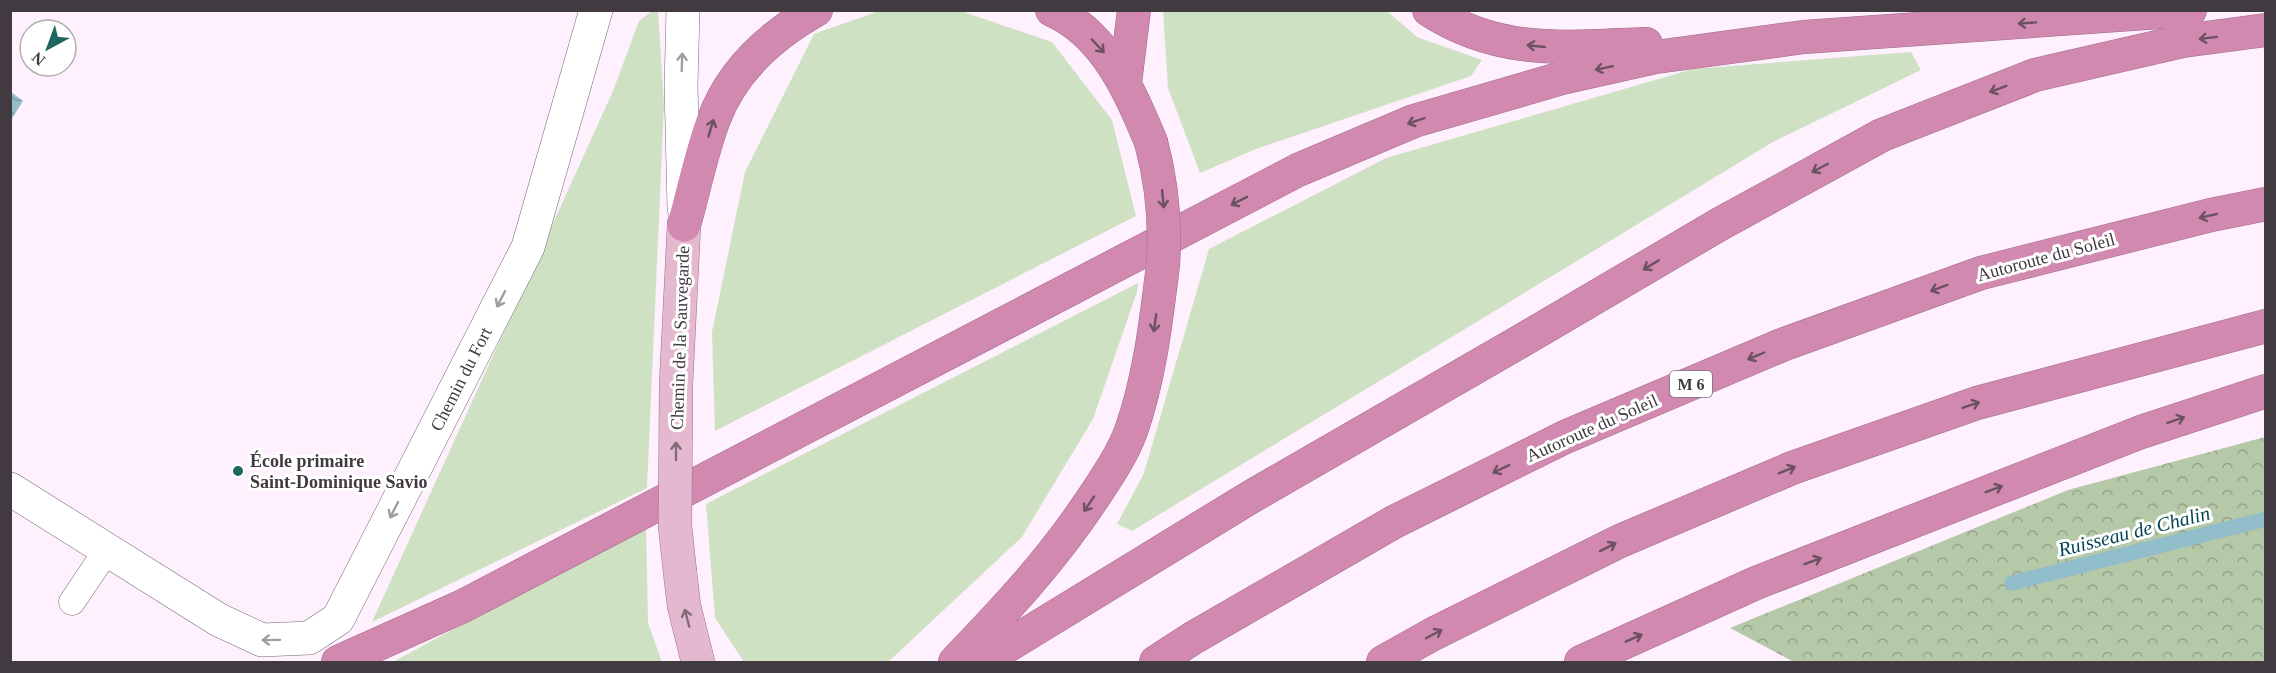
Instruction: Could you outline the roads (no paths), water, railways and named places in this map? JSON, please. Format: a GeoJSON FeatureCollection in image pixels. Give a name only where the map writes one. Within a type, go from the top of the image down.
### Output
{"type":"FeatureCollection","features":[{"type":"Feature","properties":{"kind":"highway"},"geometry":{"type":"LineString","coordinates":[[684,225],[714,117],[726,94],[742,70],[766,45],[816,10]]}},
{"type":"Feature","properties":{"kind":"highway"},"geometry":{"type":"LineString","coordinates":[[955,663],[1021,593],[1072,530],[1110,473],[1130,432],[1144,386],[1163,265],[1164,210],[1160,176],[1151,142],[1125,83],[1101,48],[1078,26],[1052,10]]}},
{"type":"Feature","properties":{"kind":"highway"},"geometry":{"type":"LineString","coordinates":[[1125,83],[1134,10]]}},
{"type":"Feature","properties":{"kind":"highway"},"geometry":{"type":"LineString","coordinates":[[1429,10],[1449,23],[1478,35],[1507,43],[1551,48],[1804,37],[2190,10]]}},
{"type":"Feature","properties":{"kind":"highway"},"geometry":{"type":"LineString","coordinates":[[981,663],[1249,498],[1720,224],[1882,135],[2035,75],[2182,41],[2265,30]]}},
{"type":"Feature","properties":{"kind":"highway"},"geometry":{"type":"LineString","coordinates":[[338,663],[463,606],[1210,215],[1298,170],[1365,141],[1414,121],[1562,78],[1656,57],[1804,37]]}},
{"type":"Feature","properties":{"kind":"highway","name":"Autoroute du Soleil"},"geometry":{"type":"LineString","coordinates":[[1156,663],[1193,638],[1394,522],[1565,438],[1782,345],[1981,273],[2211,215],[2265,204]]}},
{"type":"Feature","properties":{"kind":"highway"},"geometry":{"type":"LineString","coordinates":[[1383,663],[1433,634],[1620,541],[1792,468],[1977,403],[2265,326]]}},
{"type":"Feature","properties":{"kind":"highway"},"geometry":{"type":"LineString","coordinates":[[1581,663],[1756,583],[2141,432],[2265,391]]}},
{"type":"Feature","properties":{"kind":"main road","name":"Chemin de la Sauvegarde"},"geometry":{"type":"LineString","coordinates":[[684,225],[676,384],[675,526],[684,606],[698,663]]}},
{"type":"Feature","properties":{"kind":"street","name":"Chemin du Fort"},"geometry":{"type":"LineString","coordinates":[[10,489],[219,620],[262,640],[309,638],[338,619],[528,247],[596,10]]}},
{"type":"Feature","properties":{"kind":"street","name":"Chemin de la Sauvegarde"},"geometry":{"type":"LineString","coordinates":[[683,10],[681,86],[684,225]]}},
{"type":"Feature","properties":{"kind":"lane"},"geometry":{"type":"LineString","coordinates":[[72,602],[107,550]]}},
{"type":"Feature","properties":{"kind":"water"},"geometry":{"type":"Polygon","coordinates":[[[11,92],[23,101],[11,120],[11,92]]]}},
{"type":"Feature","properties":{"kind":"waterway","name":"Ruisseau de Chalin"},"geometry":{"type":"LineString","coordinates":[[2012,583],[2266,519]]}},
{"type":"Feature","properties":{"kind":"place","name":"École primaire Saint-Dominique Savio"},"geometry":{"type":"Point","coordinates":[238,471]}}]}
